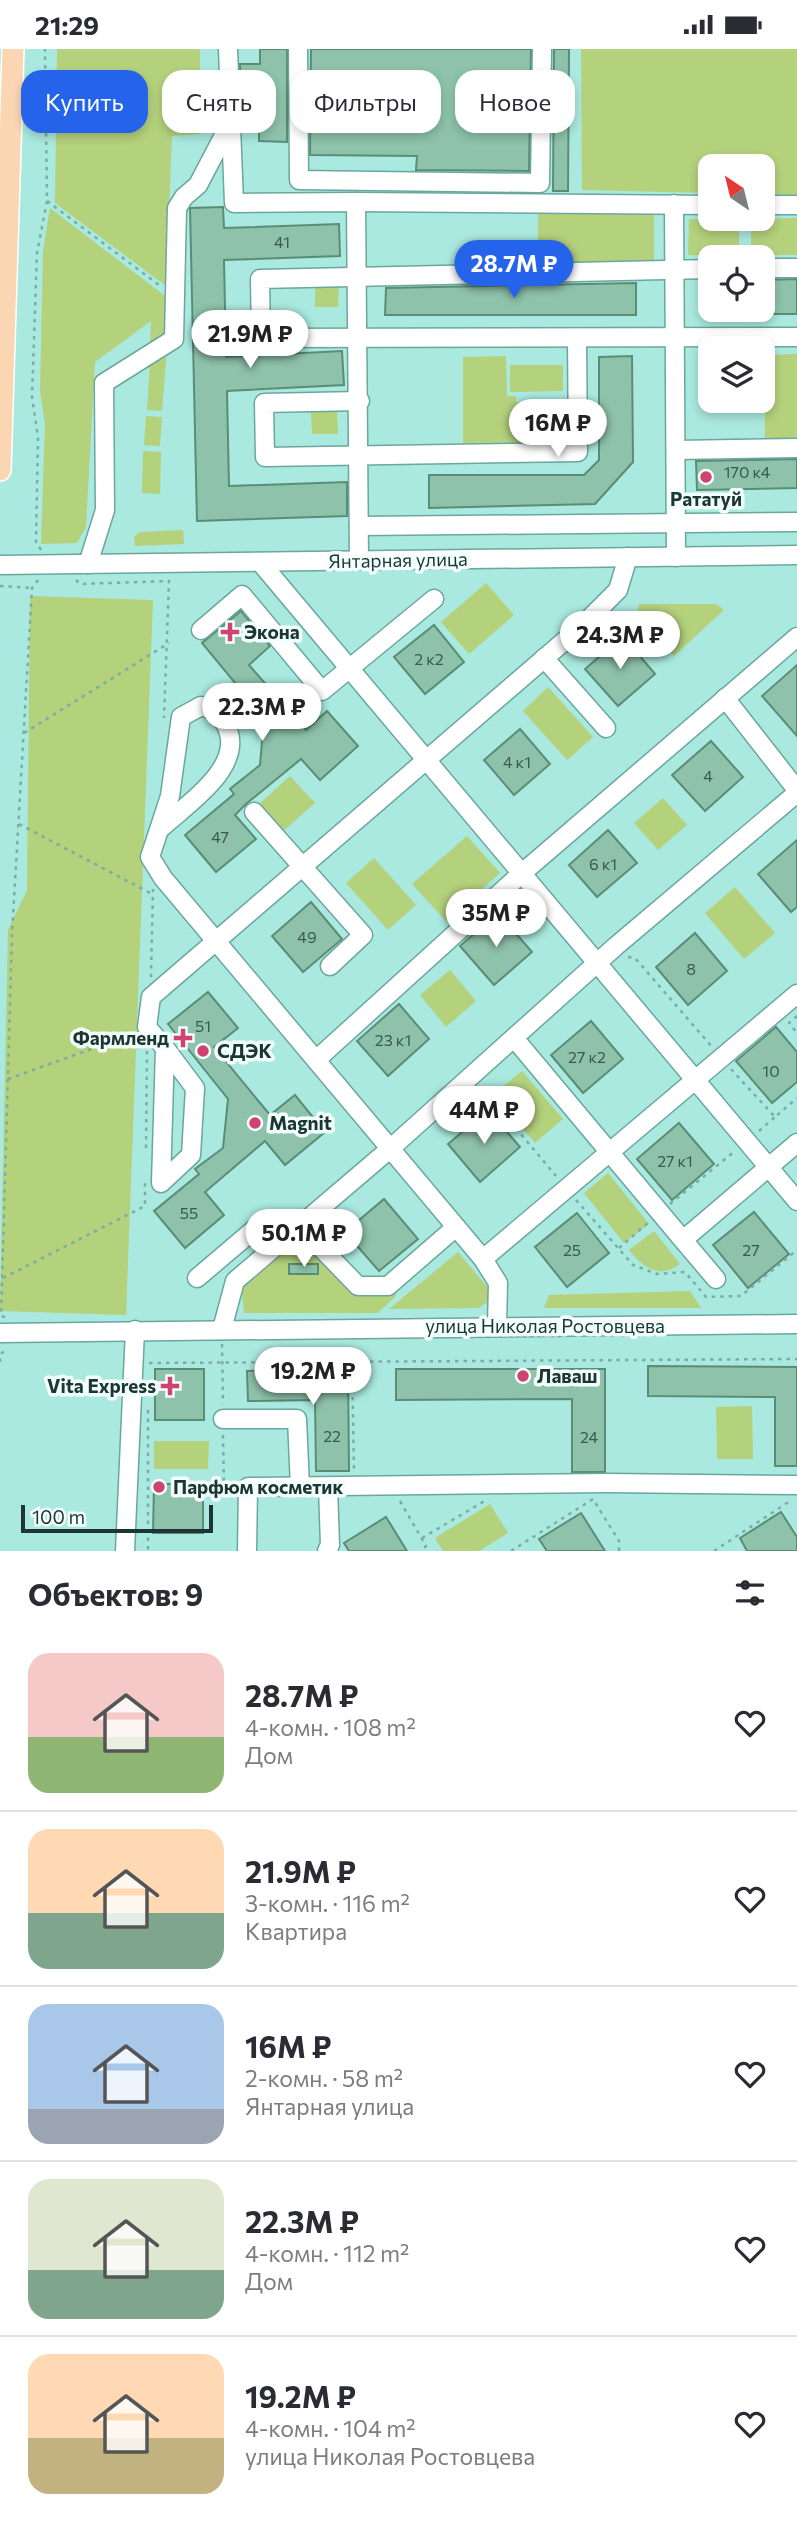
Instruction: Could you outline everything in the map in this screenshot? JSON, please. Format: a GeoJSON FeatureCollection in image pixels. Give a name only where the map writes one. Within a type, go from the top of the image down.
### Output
{"type":"FeatureCollection","features":[{"type":"Feature","properties":{"kind":"main road"},"geometry":{"type":"LineString","coordinates":[[0,470],[13,49]]}},
{"type":"Feature","properties":{"kind":"street"},"geometry":{"type":"LineString","coordinates":[[228,49],[229,70]]}},
{"type":"Feature","properties":{"kind":"street"},"geometry":{"type":"LineString","coordinates":[[298,49],[299,180],[540,183],[542,49]]}},
{"type":"Feature","properties":{"kind":"street"},"geometry":{"type":"LineString","coordinates":[[88,564],[104,510],[104,383],[174,339],[177,208],[184,197],[198,185],[226,133]]}},
{"type":"Feature","properties":{"kind":"street"},"geometry":{"type":"LineString","coordinates":[[231,133],[234,203],[356,201],[698,205]]}},
{"type":"Feature","properties":{"kind":"street"},"geometry":{"type":"LineString","coordinates":[[356,201],[360,401],[359,560]]}},
{"type":"Feature","properties":{"kind":"street"},"geometry":{"type":"LineString","coordinates":[[674,204],[676,557]]}},
{"type":"Feature","properties":{"kind":"street"},"geometry":{"type":"LineString","coordinates":[[775,205],[797,205]]}},
{"type":"Feature","properties":{"kind":"street"},"geometry":{"type":"LineString","coordinates":[[775,268],[797,268]]}},
{"type":"Feature","properties":{"kind":"street"},"geometry":{"type":"LineString","coordinates":[[698,269],[260,279],[261,338],[797,337]]}},
{"type":"Feature","properties":{"kind":"street"},"geometry":{"type":"LineString","coordinates":[[360,401],[264,403],[265,457],[578,451],[577,338]]}},
{"type":"Feature","properties":{"kind":"street"},"geometry":{"type":"LineString","coordinates":[[677,450],[797,448]]}},
{"type":"Feature","properties":{"kind":"street"},"geometry":{"type":"LineString","coordinates":[[359,526],[797,522]]}},
{"type":"Feature","properties":{"kind":"street","name":"Янтарная улица"},"geometry":{"type":"LineString","coordinates":[[0,565],[797,555]]}},
{"type":"Feature","properties":{"kind":"street"},"geometry":{"type":"LineString","coordinates":[[165,1048],[162,1183],[191,1155],[195,1088],[165,1048],[147,1027],[151,997],[544,658],[618,590],[628,557]]}},
{"type":"Feature","properties":{"kind":"street"},"geometry":{"type":"LineString","coordinates":[[260,562],[348,670],[797,1201]]}},
{"type":"Feature","properties":{"kind":"street"},"geometry":{"type":"LineString","coordinates":[[201,630],[242,595],[322,691],[434,599]]}},
{"type":"Feature","properties":{"kind":"street"},"geometry":{"type":"LineString","coordinates":[[316,1060],[392,994],[521,874],[797,637]]}},
{"type":"Feature","properties":{"kind":"street"},"geometry":{"type":"LineString","coordinates":[[544,658],[606,728]]}},
{"type":"Feature","properties":{"kind":"street"},"geometry":{"type":"LineString","coordinates":[[222,1329],[235,1281],[797,792],[725,698]]}},
{"type":"Feature","properties":{"kind":"street"},"geometry":{"type":"LineString","coordinates":[[161,828],[223,769],[232,741],[226,723],[215,710],[201,706],[181,717],[170,796],[150,857],[163,878],[483,1259],[498,1283],[497,1326]]}},
{"type":"Feature","properties":{"kind":"street"},"geometry":{"type":"LineString","coordinates":[[254,811],[363,935],[330,966]]}},
{"type":"Feature","properties":{"kind":"street"},"geometry":{"type":"LineString","coordinates":[[483,1259],[797,994]]}},
{"type":"Feature","properties":{"kind":"street"},"geometry":{"type":"LineString","coordinates":[[514,1038],[716,1279]]}},
{"type":"Feature","properties":{"kind":"street"},"geometry":{"type":"LineString","coordinates":[[683,1240],[770,1169],[797,1143]]}},
{"type":"Feature","properties":{"kind":"street"},"geometry":{"type":"LineString","coordinates":[[300,1226],[358,1286],[388,1286],[456,1227]]}},
{"type":"Feature","properties":{"kind":"street"},"geometry":{"type":"LineString","coordinates":[[197,1278],[257,1227],[275,1245]]}},
{"type":"Feature","properties":{"kind":"street","name":"улица Николая Ростовцева"},"geometry":{"type":"LineString","coordinates":[[0,1333],[797,1324]]}},
{"type":"Feature","properties":{"kind":"street"},"geometry":{"type":"LineString","coordinates":[[125,1551],[135,1330]]}},
{"type":"Feature","properties":{"kind":"street"},"geometry":{"type":"LineString","coordinates":[[223,1419],[297,1419],[300,1487]]}},
{"type":"Feature","properties":{"kind":"street"},"geometry":{"type":"LineString","coordinates":[[247,1551],[247,1487],[607,1483],[797,1485]]}},
{"type":"Feature","properties":{"kind":"street"},"geometry":{"type":"LineString","coordinates":[[327,1551],[330,1545],[328,1487]]}},
{"type":"Feature","properties":{"kind":"path"},"geometry":{"type":"LineString","coordinates":[[0,1305],[19,824],[32,589],[40,576],[42,552],[36,542],[38,437],[32,397],[37,253],[47,201],[45,49]]}},
{"type":"Feature","properties":{"kind":"path"},"geometry":{"type":"LineString","coordinates":[[47,201],[176,297]]}},
{"type":"Feature","properties":{"kind":"path"},"geometry":{"type":"LineString","coordinates":[[69,574],[80,584],[169,581],[169,643],[164,726]]}},
{"type":"Feature","properties":{"kind":"path"},"geometry":{"type":"LineString","coordinates":[[0,586],[32,589]]}},
{"type":"Feature","properties":{"kind":"path"},"geometry":{"type":"LineString","coordinates":[[24,733],[169,643]]}},
{"type":"Feature","properties":{"kind":"path"},"geometry":{"type":"LineString","coordinates":[[19,824],[153,895]]}},
{"type":"Feature","properties":{"kind":"path"},"geometry":{"type":"LineString","coordinates":[[151,984],[153,886]]}},
{"type":"Feature","properties":{"kind":"path"},"geometry":{"type":"LineString","coordinates":[[797,1016],[789,1023],[797,1033]]}},
{"type":"Feature","properties":{"kind":"path"},"geometry":{"type":"LineString","coordinates":[[8,1079],[139,1032]]}},
{"type":"Feature","properties":{"kind":"path"},"geometry":{"type":"LineString","coordinates":[[143,1041],[147,1051],[146,1154]]}},
{"type":"Feature","properties":{"kind":"path"},"geometry":{"type":"LineString","coordinates":[[483,1089],[633,1265],[657,1274],[685,1272],[706,1297],[741,1296],[797,1251]]}},
{"type":"Feature","properties":{"kind":"path"},"geometry":{"type":"LineString","coordinates":[[619,1248],[775,1117]]}},
{"type":"Feature","properties":{"kind":"path"},"geometry":{"type":"LineString","coordinates":[[3,1278],[145,1206],[145,1180]]}},
{"type":"Feature","properties":{"kind":"path"},"geometry":{"type":"LineString","coordinates":[[148,1363],[797,1359]]}},
{"type":"Feature","properties":{"kind":"path"},"geometry":{"type":"LineString","coordinates":[[352,1363],[354,1487]]}},
{"type":"Feature","properties":{"kind":"path"},"geometry":{"type":"LineString","coordinates":[[148,1404],[148,1551]]}},
{"type":"Feature","properties":{"kind":"path"},"geometry":{"type":"LineString","coordinates":[[397,1497],[429,1551]]}},
{"type":"Feature","properties":{"kind":"path"},"geometry":{"type":"LineString","coordinates":[[422,1538],[488,1499]]}},
{"type":"Feature","properties":{"kind":"path"},"geometry":{"type":"LineString","coordinates":[[511,1551],[593,1499],[619,1541],[619,1551]]}},
{"type":"Feature","properties":{"kind":"path"},"geometry":{"type":"LineString","coordinates":[[714,1551],[797,1500]]}},
{"type":"Feature","properties":{"kind":"path"},"geometry":{"type":"LineString","coordinates":[[421,1551],[426,1546]]}},
{"type":"Feature","properties":{"kind":"green space"},"geometry":{"type":"Polygon","coordinates":[[[57,49],[200,49],[200,70],[162,70],[162,133],[200,133],[172,136],[166,286],[55,203],[56,133],[148,133],[148,70],[57,70],[57,49]]]}},
{"type":"Feature","properties":{"kind":"green space"},"geometry":{"type":"Polygon","coordinates":[[[581,49],[797,49],[797,195],[775,194],[775,154],[698,154],[698,193],[582,190],[581,49]]]}},
{"type":"Feature","properties":{"kind":"green space"},"geometry":{"type":"Polygon","coordinates":[[[50,208],[169,299],[167,333],[150,345],[151,321],[95,362],[86,527],[77,543],[41,544],[45,424],[40,391],[43,251],[50,208]]]}},
{"type":"Feature","properties":{"kind":"green space"},"geometry":{"type":"Polygon","coordinates":[[[538,211],[654,211],[654,263],[538,263],[538,211]]]}},
{"type":"Feature","properties":{"kind":"green space"},"geometry":{"type":"Polygon","coordinates":[[[775,218],[797,218],[797,255],[775,255],[775,245],[751,245],[751,231],[775,231],[775,218]]]}},
{"type":"Feature","properties":{"kind":"green space"},"geometry":{"type":"Polygon","coordinates":[[[689,219],[698,219],[698,231],[739,231],[739,245],[698,245],[698,255],[688,255],[689,219]]]}},
{"type":"Feature","properties":{"kind":"green space"},"geometry":{"type":"Polygon","coordinates":[[[315,285],[339,285],[338,307],[315,307],[315,285]]]}},
{"type":"Feature","properties":{"kind":"green space"},"geometry":{"type":"Polygon","coordinates":[[[167,348],[162,411],[147,410],[150,360],[167,348]]]}},
{"type":"Feature","properties":{"kind":"green space"},"geometry":{"type":"Polygon","coordinates":[[[797,354],[797,438],[765,438],[765,413],[775,413],[775,355],[797,354]]]}},
{"type":"Feature","properties":{"kind":"green space"},"geometry":{"type":"Polygon","coordinates":[[[506,356],[507,396],[516,396],[516,402],[566,402],[566,442],[463,443],[463,357],[506,356]]]}},
{"type":"Feature","properties":{"kind":"green space"},"geometry":{"type":"Polygon","coordinates":[[[510,365],[563,365],[563,391],[510,392],[510,365]]]}},
{"type":"Feature","properties":{"kind":"green space"},"geometry":{"type":"Polygon","coordinates":[[[311,412],[337,412],[338,434],[312,434],[311,412]]]}},
{"type":"Feature","properties":{"kind":"green space"},"geometry":{"type":"Polygon","coordinates":[[[146,416],[162,417],[160,446],[144,445],[146,416]]]}},
{"type":"Feature","properties":{"kind":"green space"},"geometry":{"type":"Polygon","coordinates":[[[143,451],[161,452],[160,494],[142,493],[143,451]]]}},
{"type":"Feature","properties":{"kind":"green space"},"geometry":{"type":"Polygon","coordinates":[[[183,530],[184,544],[135,546],[134,537],[140,532],[183,530]]]}},
{"type":"Feature","properties":{"kind":"green space"},"geometry":{"type":"Polygon","coordinates":[[[486,583],[514,615],[469,654],[441,622],[486,583]]]}},
{"type":"Feature","properties":{"kind":"green space"},"geometry":{"type":"Polygon","coordinates":[[[30,596],[153,600],[126,1315],[0,1311],[8,930],[27,890],[30,596]]]}},
{"type":"Feature","properties":{"kind":"green space"},"geometry":{"type":"Polygon","coordinates":[[[639,604],[716,604],[724,610],[674,656],[637,615],[639,604]]]}},
{"type":"Feature","properties":{"kind":"green space"},"geometry":{"type":"Polygon","coordinates":[[[548,687],[593,737],[567,760],[523,711],[548,687]]]}},
{"type":"Feature","properties":{"kind":"green space"},"geometry":{"type":"Polygon","coordinates":[[[290,776],[315,803],[281,833],[257,806],[290,776]]]}},
{"type":"Feature","properties":{"kind":"green space"},"geometry":{"type":"Polygon","coordinates":[[[663,798],[687,825],[658,850],[634,823],[663,798]]]}},
{"type":"Feature","properties":{"kind":"green space"},"geometry":{"type":"Polygon","coordinates":[[[467,836],[500,873],[446,921],[412,884],[467,836]]]}},
{"type":"Feature","properties":{"kind":"green space"},"geometry":{"type":"Polygon","coordinates":[[[374,858],[416,905],[388,930],[346,883],[374,858]]]}},
{"type":"Feature","properties":{"kind":"green space"},"geometry":{"type":"Polygon","coordinates":[[[735,887],[775,933],[744,959],[705,913],[735,887]]]}},
{"type":"Feature","properties":{"kind":"green space"},"geometry":{"type":"Polygon","coordinates":[[[450,970],[476,1001],[446,1027],[420,995],[450,970]]]}},
{"type":"Feature","properties":{"kind":"green space"},"geometry":{"type":"Polygon","coordinates":[[[522,1071],[563,1119],[535,1143],[494,1094],[522,1071]]]}},
{"type":"Feature","properties":{"kind":"green space"},"geometry":{"type":"Polygon","coordinates":[[[608,1173],[649,1224],[624,1243],[584,1193],[608,1173]]]}},
{"type":"Feature","properties":{"kind":"green space"},"geometry":{"type":"Polygon","coordinates":[[[654,1231],[680,1264],[673,1269],[652,1269],[640,1262],[629,1250],[654,1231]]]}},
{"type":"Feature","properties":{"kind":"green space"},"geometry":{"type":"Polygon","coordinates":[[[301,1247],[302,1254],[329,1256],[354,1290],[388,1289],[397,1295],[378,1313],[244,1313],[241,1284],[282,1249],[288,1255],[301,1247]]]}},
{"type":"Feature","properties":{"kind":"green space"},"geometry":{"type":"Polygon","coordinates":[[[458,1252],[489,1289],[488,1302],[478,1308],[389,1309],[458,1252]]]}},
{"type":"Feature","properties":{"kind":"green space"},"geometry":{"type":"Polygon","coordinates":[[[690,1291],[701,1308],[544,1308],[549,1295],[690,1291]]]}},
{"type":"Feature","properties":{"kind":"green space"},"geometry":{"type":"Polygon","coordinates":[[[752,1406],[753,1459],[717,1459],[716,1407],[752,1406]]]}},
{"type":"Feature","properties":{"kind":"green space"},"geometry":{"type":"Polygon","coordinates":[[[154,1441],[209,1441],[208,1469],[154,1469],[154,1441]]]}},
{"type":"Feature","properties":{"kind":"green space"},"geometry":{"type":"Polygon","coordinates":[[[490,1504],[508,1533],[479,1551],[443,1551],[435,1538],[490,1504]]]}},
{"type":"Feature","properties":{"kind":"building"},"geometry":{"type":"Polygon","coordinates":[[[260,49],[287,49],[287,142],[259,141],[259,133],[276,133],[276,70],[240,70],[240,64],[260,64],[260,49]]]}},
{"type":"Feature","properties":{"kind":"building"},"geometry":{"type":"Polygon","coordinates":[[[311,49],[531,49],[531,70],[455,70],[455,133],[530,133],[529,171],[416,170],[417,156],[310,155],[310,133],[441,133],[441,70],[311,70],[311,49]]]}},
{"type":"Feature","properties":{"kind":"building"},"geometry":{"type":"Polygon","coordinates":[[[554,49],[569,49],[569,70],[554,70],[554,49]]]}},
{"type":"Feature","properties":{"kind":"building"},"geometry":{"type":"Polygon","coordinates":[[[553,133],[568,133],[568,191],[553,191],[553,133]]]}},
{"type":"Feature","properties":{"kind":"building"},"geometry":{"type":"Polygon","coordinates":[[[223,207],[224,228],[339,224],[340,256],[224,260],[226,357],[342,351],[344,385],[227,391],[229,486],[347,482],[347,516],[197,521],[190,208],[223,207]]]}},
{"type":"Feature","properties":{"kind":"building"},"geometry":{"type":"Polygon","coordinates":[[[797,279],[797,314],[775,314],[775,280],[797,279]]]}},
{"type":"Feature","properties":{"kind":"building"},"geometry":{"type":"Polygon","coordinates":[[[636,283],[636,315],[385,315],[386,288],[636,283]]]}},
{"type":"Feature","properties":{"kind":"building"},"geometry":{"type":"Polygon","coordinates":[[[632,356],[633,462],[595,504],[429,508],[429,475],[584,475],[599,460],[599,357],[632,356]]]}},
{"type":"Feature","properties":{"kind":"building"},"geometry":{"type":"Polygon","coordinates":[[[797,459],[797,488],[697,490],[696,461],[797,459]]]}},
{"type":"Feature","properties":{"kind":"building"},"geometry":{"type":"Polygon","coordinates":[[[241,611],[270,646],[249,665],[306,730],[327,711],[358,746],[320,780],[301,759],[246,804],[235,815],[256,839],[216,872],[185,835],[234,794],[230,789],[260,765],[264,718],[202,643],[241,611]]]}},
{"type":"Feature","properties":{"kind":"building"},"geometry":{"type":"Polygon","coordinates":[[[434,625],[464,662],[425,694],[394,657],[434,625]]]}},
{"type":"Feature","properties":{"kind":"building"},"geometry":{"type":"Polygon","coordinates":[[[623,636],[655,674],[618,706],[585,669],[623,636]]]}},
{"type":"Feature","properties":{"kind":"building"},"geometry":{"type":"Polygon","coordinates":[[[797,665],[797,736],[762,696],[797,665]]]}},
{"type":"Feature","properties":{"kind":"building"},"geometry":{"type":"Polygon","coordinates":[[[520,729],[550,764],[514,795],[484,760],[520,729]]]}},
{"type":"Feature","properties":{"kind":"building"},"geometry":{"type":"Polygon","coordinates":[[[711,741],[743,777],[705,811],[672,775],[711,741]]]}},
{"type":"Feature","properties":{"kind":"building"},"geometry":{"type":"Polygon","coordinates":[[[608,830],[637,863],[597,897],[569,865],[608,830]]]}},
{"type":"Feature","properties":{"kind":"building"},"geometry":{"type":"Polygon","coordinates":[[[797,840],[797,907],[791,912],[758,874],[797,840]]]}},
{"type":"Feature","properties":{"kind":"building"},"geometry":{"type":"Polygon","coordinates":[[[311,902],[342,939],[303,972],[272,936],[311,902]]]}},
{"type":"Feature","properties":{"kind":"building"},"geometry":{"type":"Polygon","coordinates":[[[498,913],[532,952],[494,985],[460,946],[498,913]]]}},
{"type":"Feature","properties":{"kind":"building"},"geometry":{"type":"Polygon","coordinates":[[[695,933],[727,971],[688,1005],[656,967],[695,933]]]}},
{"type":"Feature","properties":{"kind":"building"},"geometry":{"type":"Polygon","coordinates":[[[208,992],[238,1028],[214,1047],[270,1115],[295,1095],[325,1132],[285,1165],[265,1141],[205,1192],[224,1215],[185,1248],[154,1211],[199,1174],[195,1169],[223,1148],[228,1099],[168,1024],[208,992]]]}},
{"type":"Feature","properties":{"kind":"building"},"geometry":{"type":"Polygon","coordinates":[[[399,1004],[429,1039],[388,1076],[357,1041],[399,1004]]]}},
{"type":"Feature","properties":{"kind":"building"},"geometry":{"type":"Polygon","coordinates":[[[591,1021],[623,1059],[583,1093],[551,1055],[591,1021]]]}},
{"type":"Feature","properties":{"kind":"building"},"geometry":{"type":"Polygon","coordinates":[[[776,1027],[797,1052],[797,1082],[772,1103],[736,1061],[776,1027]]]}},
{"type":"Feature","properties":{"kind":"building"},"geometry":{"type":"Polygon","coordinates":[[[488,1110],[520,1147],[480,1182],[448,1144],[488,1110]]]}},
{"type":"Feature","properties":{"kind":"building"},"geometry":{"type":"Polygon","coordinates":[[[679,1123],[714,1164],[672,1200],[637,1159],[679,1123]]]}},
{"type":"Feature","properties":{"kind":"building"},"geometry":{"type":"Polygon","coordinates":[[[384,1199],[418,1239],[379,1271],[345,1232],[384,1199]]]}},
{"type":"Feature","properties":{"kind":"building"},"geometry":{"type":"Polygon","coordinates":[[[754,1212],[789,1254],[748,1288],[713,1245],[754,1212]]]}},
{"type":"Feature","properties":{"kind":"building"},"geometry":{"type":"Polygon","coordinates":[[[577,1213],[609,1253],[567,1287],[535,1247],[577,1213]]]}},
{"type":"Feature","properties":{"kind":"building"},"geometry":{"type":"Polygon","coordinates":[[[289,1264],[318,1264],[318,1274],[289,1274],[289,1264]]]}},
{"type":"Feature","properties":{"kind":"building"},"geometry":{"type":"Polygon","coordinates":[[[648,1366],[797,1367],[797,1466],[775,1466],[775,1397],[648,1396],[648,1366]]]}},
{"type":"Feature","properties":{"kind":"building"},"geometry":{"type":"Polygon","coordinates":[[[155,1369],[204,1369],[204,1420],[155,1420],[155,1369]]]}},
{"type":"Feature","properties":{"kind":"building"},"geometry":{"type":"Polygon","coordinates":[[[348,1369],[349,1471],[316,1471],[315,1400],[248,1401],[247,1371],[348,1369]]]}},
{"type":"Feature","properties":{"kind":"building"},"geometry":{"type":"Polygon","coordinates":[[[396,1369],[605,1369],[605,1472],[572,1472],[572,1399],[396,1400],[396,1369]]]}},
{"type":"Feature","properties":{"kind":"building"},"geometry":{"type":"Polygon","coordinates":[[[154,1484],[203,1484],[203,1533],[153,1533],[154,1484]]]}},
{"type":"Feature","properties":{"kind":"building"},"geometry":{"type":"Polygon","coordinates":[[[781,1512],[797,1537],[797,1551],[747,1551],[740,1538],[781,1512]]]}},
{"type":"Feature","properties":{"kind":"building"},"geometry":{"type":"Polygon","coordinates":[[[581,1513],[605,1551],[547,1551],[539,1539],[581,1513]]]}},
{"type":"Feature","properties":{"kind":"building"},"geometry":{"type":"Polygon","coordinates":[[[386,1517],[407,1551],[349,1551],[344,1543],[386,1517]]]}},
{"type":"Feature","properties":{"kind":"place","name":"Рататуй"},"geometry":{"type":"Point","coordinates":[706,477]}},
{"type":"Feature","properties":{"kind":"place","name":"Экона"},"geometry":{"type":"Point","coordinates":[230,632]}},
{"type":"Feature","properties":{"kind":"place","name":"Фармленд"},"geometry":{"type":"Point","coordinates":[183,1038]}},
{"type":"Feature","properties":{"kind":"place","name":"СДЭК"},"geometry":{"type":"Point","coordinates":[203,1051]}},
{"type":"Feature","properties":{"kind":"place","name":"Magnit"},"geometry":{"type":"Point","coordinates":[255,1123]}},
{"type":"Feature","properties":{"kind":"place","name":"Лаваш"},"geometry":{"type":"Point","coordinates":[523,1376]}},
{"type":"Feature","properties":{"kind":"place","name":"Vita Express"},"geometry":{"type":"Point","coordinates":[170,1386]}},
{"type":"Feature","properties":{"kind":"place","name":"Парфюм косметик"},"geometry":{"type":"Point","coordinates":[159,1487]}}]}
